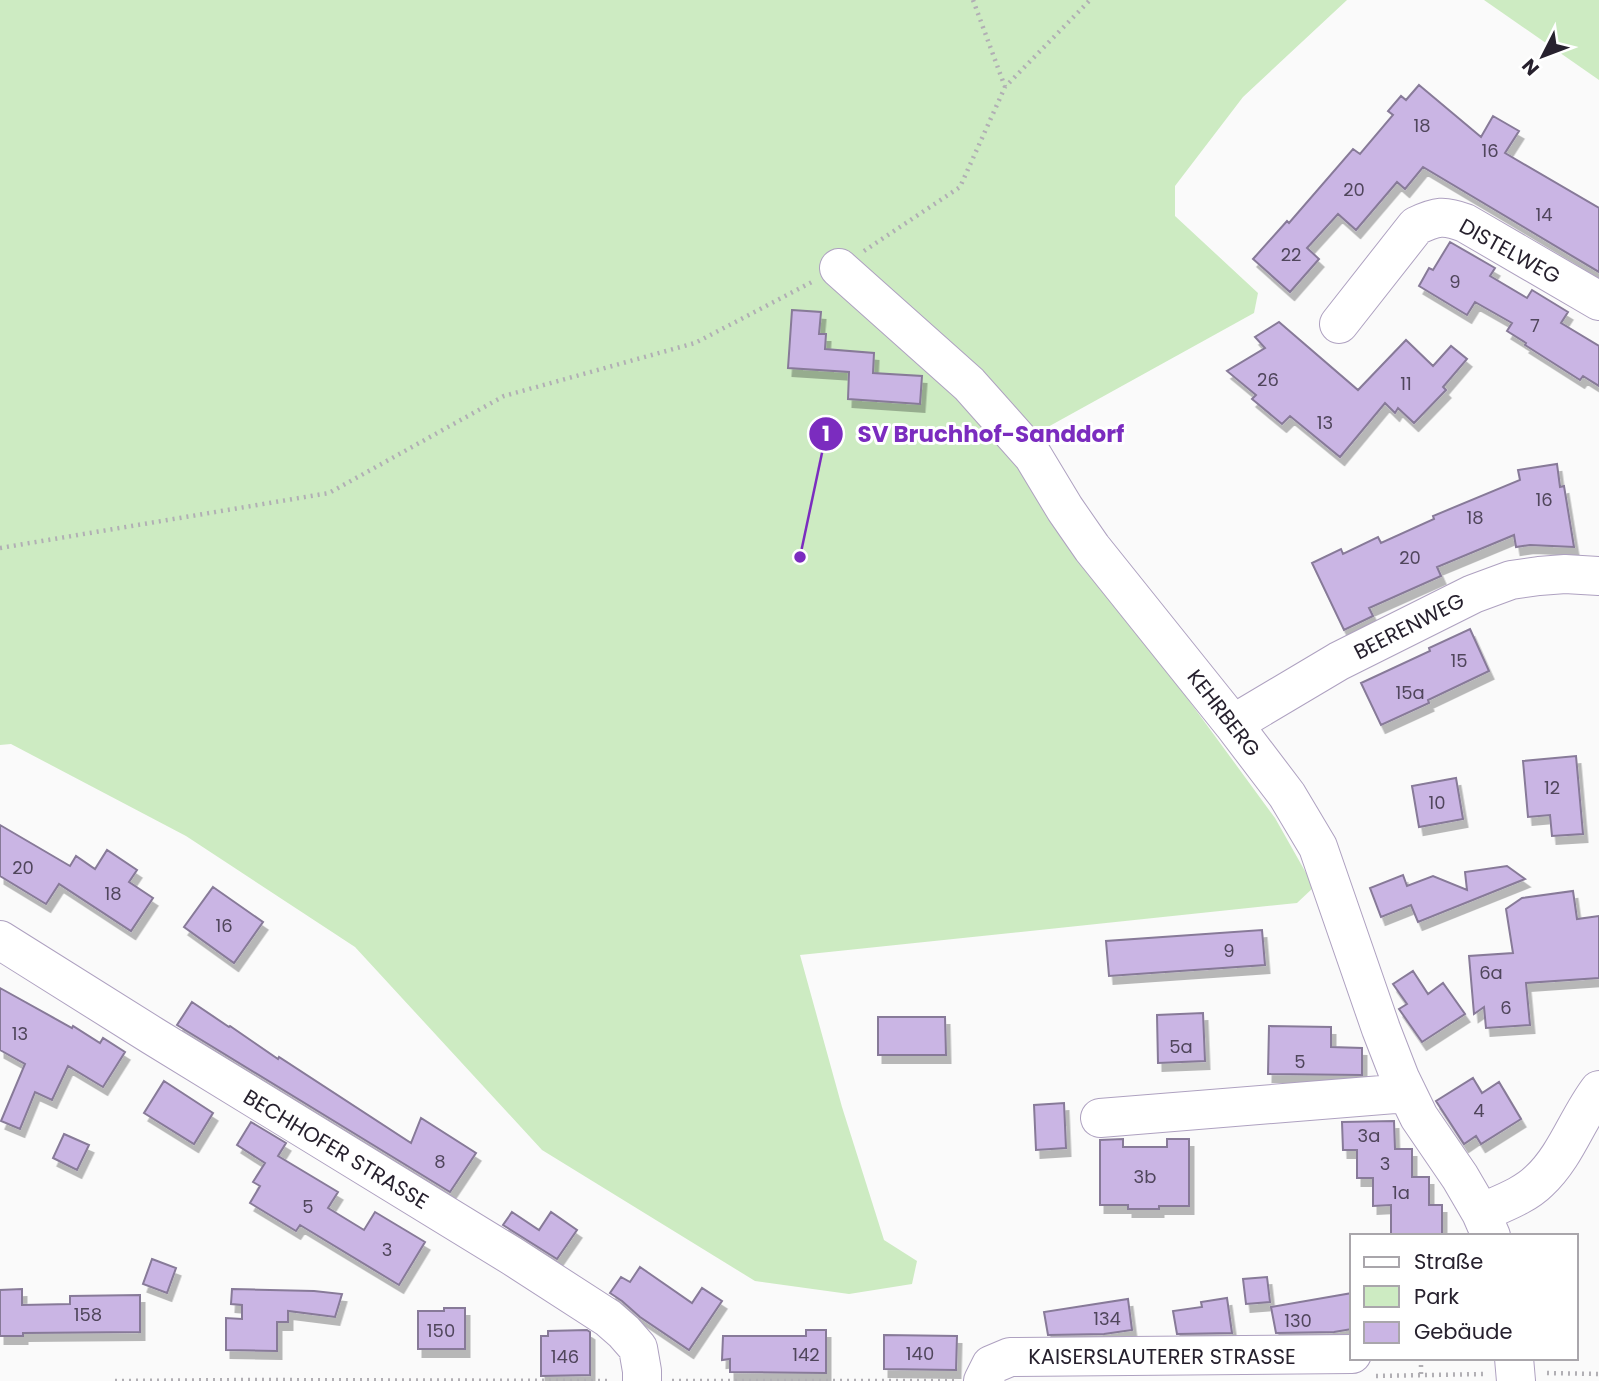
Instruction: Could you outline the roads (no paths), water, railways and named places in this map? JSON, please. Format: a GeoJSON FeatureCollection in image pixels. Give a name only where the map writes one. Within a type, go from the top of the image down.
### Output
{"type":"FeatureCollection","features":[{"type":"Feature","properties":{"kind":"street","name":"DISTELWEG"},"geometry":{"type":"LineString","coordinates":[[1339,324],[1416,226],[1433,218],[1448,217],[1465,223],[1599,301]]}},
{"type":"Feature","properties":{"kind":"street","name":"KEHRBERG"},"geometry":{"type":"LineString","coordinates":[[839,268],[969,384],[1033,456],[1092,548],[1287,794],[1318,847],[1381,1029],[1407,1093],[1419,1116],[1461,1177],[1486,1224]]}},
{"type":"Feature","properties":{"kind":"street","name":"BEERENWEG"},"geometry":{"type":"LineString","coordinates":[[1233,724],[1339,661],[1473,594],[1511,580],[1539,576],[1599,576]]}},
{"type":"Feature","properties":{"kind":"street","name":"BECHHOFER STRASSE"},"geometry":{"type":"LineString","coordinates":[[0,940],[608,1318],[638,1348],[642,1381]]}},
{"type":"Feature","properties":{"kind":"street"},"geometry":{"type":"LineString","coordinates":[[1486,1224],[1513,1198],[1537,1183],[1555,1164],[1599,1090]]}},
{"type":"Feature","properties":{"kind":"street"},"geometry":{"type":"LineString","coordinates":[[1100,1118],[1407,1093]]}},
{"type":"Feature","properties":{"kind":"street","name":"KAISERSLAUTERER STRASSE"},"geometry":{"type":"LineString","coordinates":[[983,1381],[990,1366],[1010,1357],[1361,1365]]}},
{"type":"Feature","properties":{"kind":"place","name":"SV Bruchhof-Sanddorf"},"geometry":{"type":"Point","coordinates":[800,557]}}]}
